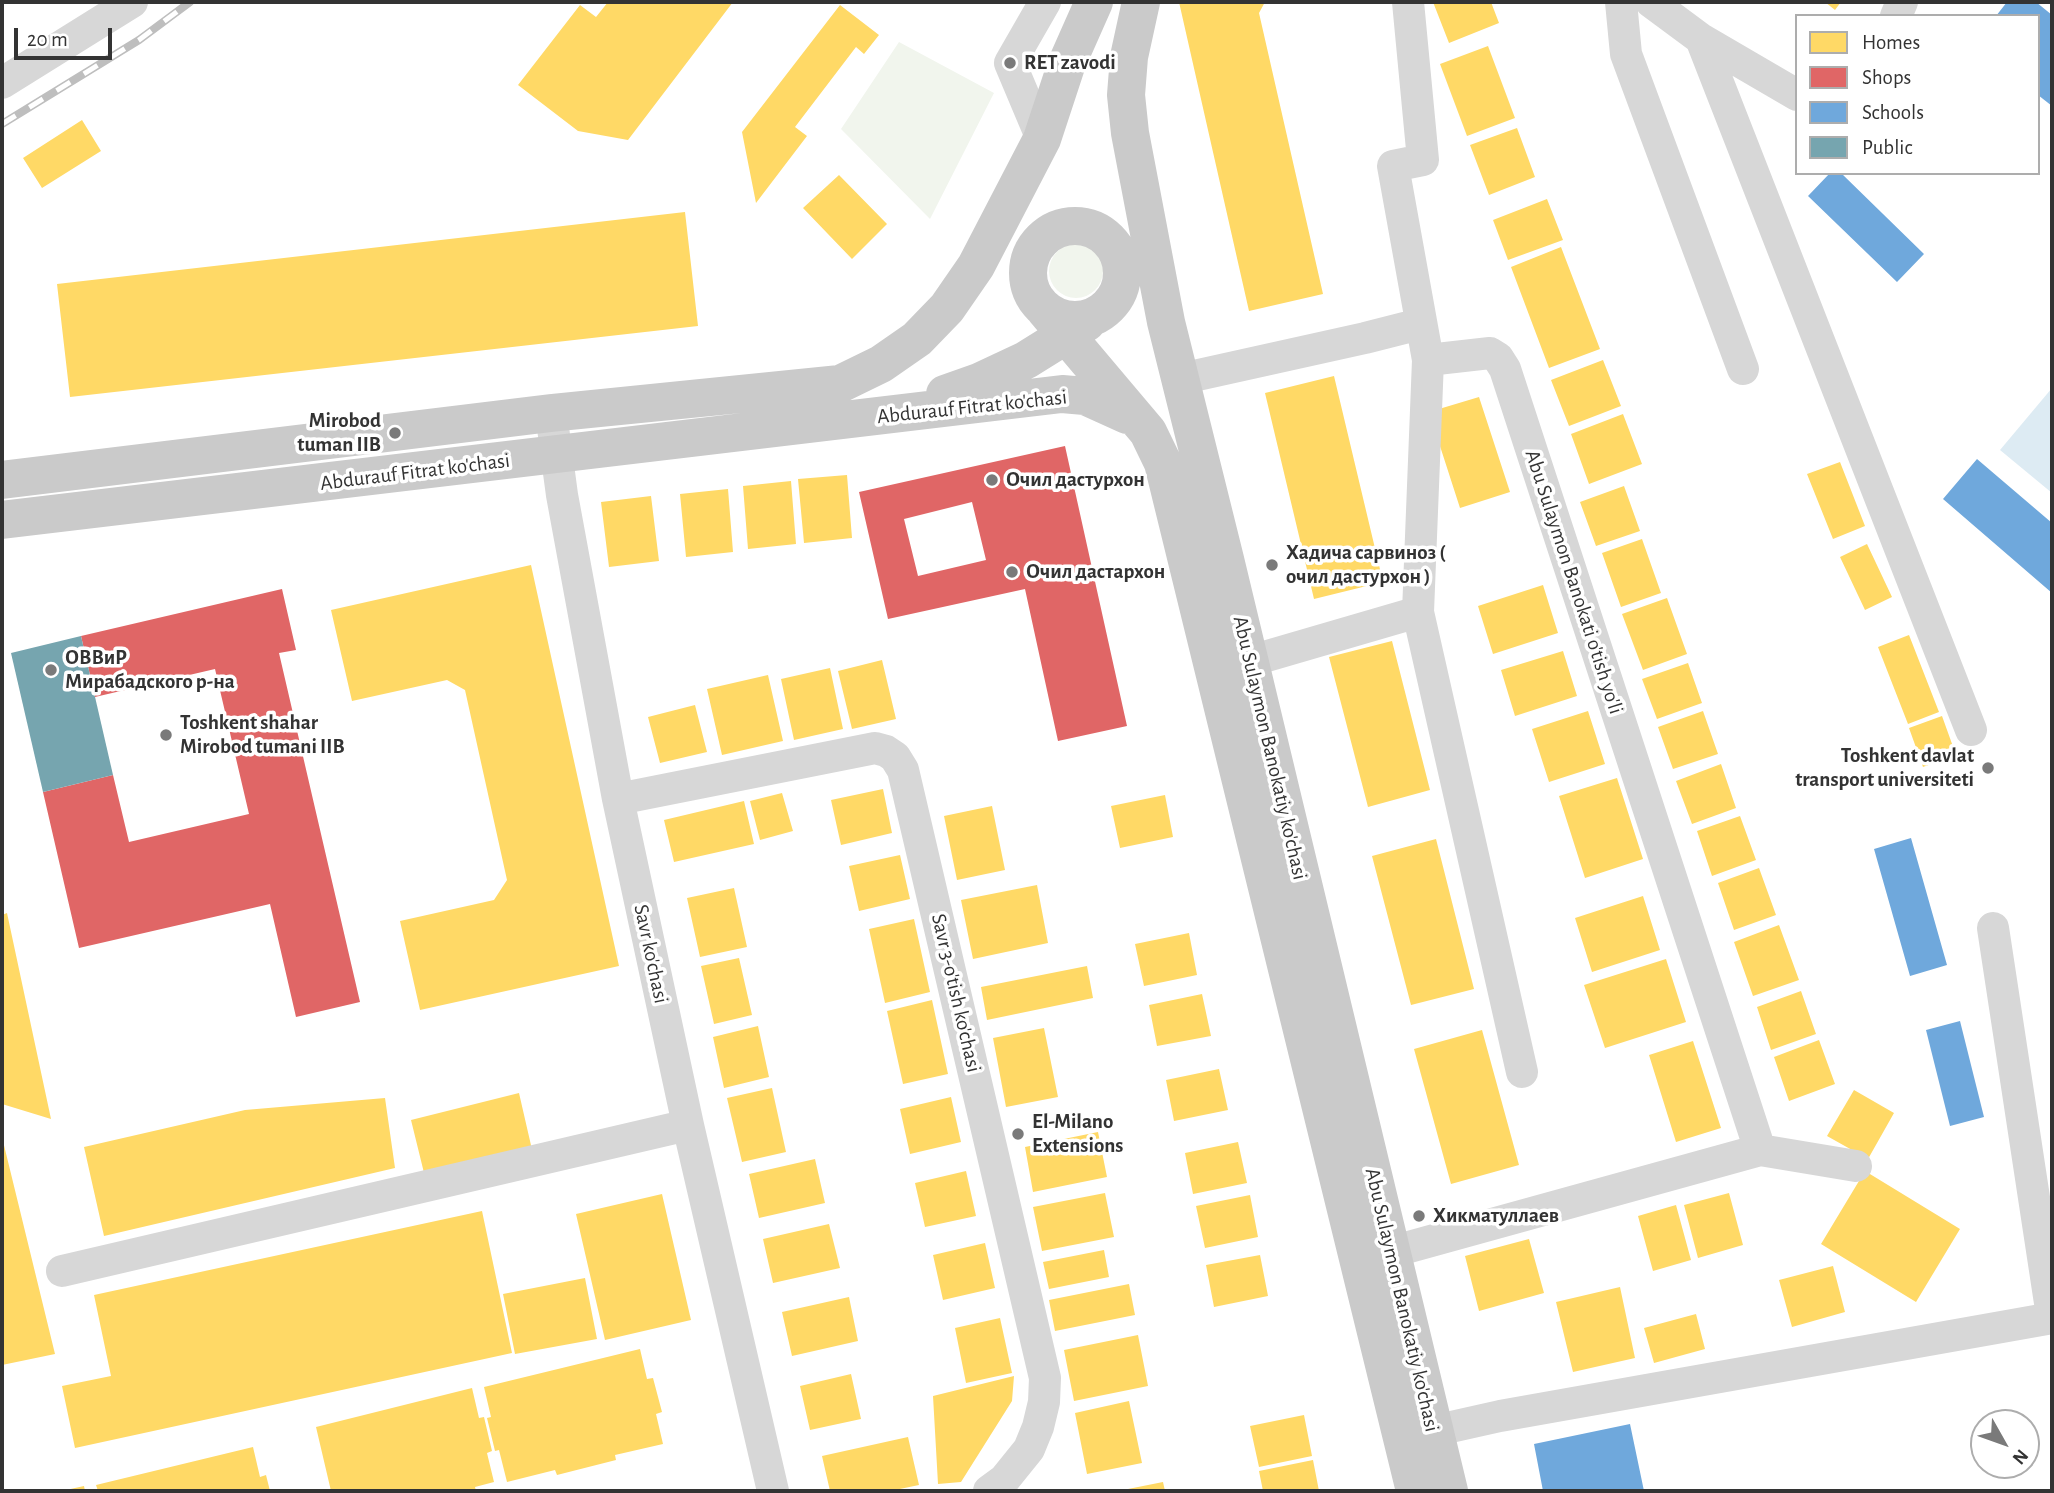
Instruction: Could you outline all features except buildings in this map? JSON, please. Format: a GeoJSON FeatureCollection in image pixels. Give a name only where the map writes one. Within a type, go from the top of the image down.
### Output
{"type":"FeatureCollection","features":[{"type":"Feature","properties":{"kind":"main road"},"geometry":{"type":"LineString","coordinates":[[825,405],[840,384],[900,352],[933,324],[959,290],[986,249],[1042,139],[1067,63],[1094,2]]}},
{"type":"Feature","properties":{"kind":"main road","name":"Abu Sulaymon Banokatiy ko'chasi"},"geometry":{"type":"LineString","coordinates":[[1140,2],[1129,57],[1126,95],[1130,133],[1166,321],[1449,1491]]}},
{"type":"Feature","properties":{"kind":"main road"},"geometry":{"type":"LineString","coordinates":[[1036,247],[1035,211],[1042,139]]}},
{"type":"Feature","properties":{"kind":"main road"},"geometry":{"type":"LineString","coordinates":[[1123,265],[1138,172]]}},
{"type":"Feature","properties":{"kind":"main road"},"geometry":{"type":"LineString","coordinates":[[1055,323],[1036,300],[1030,287],[1030,260],[1045,236],[1057,229],[1071,226],[1085,226],[1110,240],[1123,265],[1166,321]]}},
{"type":"Feature","properties":{"kind":"main road"},"geometry":{"type":"LineString","coordinates":[[959,290],[1003,261],[1036,247]]}},
{"type":"Feature","properties":{"kind":"main road","name":"Abdurauf Fitrat ko'chasi"},"geometry":{"type":"LineString","coordinates":[[2,520],[557,455],[825,405],[876,414],[928,401],[979,382],[1026,360],[1055,323],[1100,314],[1119,293],[1123,265]]}},
{"type":"Feature","properties":{"kind":"main road","name":"Abu Sulaymon Banokatiy ko'chasi"},"geometry":{"type":"LineString","coordinates":[[1055,323],[1148,432],[1163,463],[1415,1491]]}},
{"type":"Feature","properties":{"kind":"main road","name":"Abdurauf Fitrat ko'chasi"},"geometry":{"type":"LineString","coordinates":[[2,480],[551,413],[825,405],[1062,394],[1085,396],[1106,404],[1128,416],[1148,432]]}},
{"type":"Feature","properties":{"kind":"street"},"geometry":{"type":"LineString","coordinates":[[2,83],[132,2]]}},
{"type":"Feature","properties":{"kind":"street"},"geometry":{"type":"LineString","coordinates":[[1042,139],[1010,63],[1045,2]]}},
{"type":"Feature","properties":{"kind":"street"},"geometry":{"type":"LineString","coordinates":[[1408,2],[1423,160],[1393,166],[1428,360],[1418,612],[1522,1072]]}},
{"type":"Feature","properties":{"kind":"street"},"geometry":{"type":"LineString","coordinates":[[1621,2],[1626,54],[1743,369]]}},
{"type":"Feature","properties":{"kind":"street"},"geometry":{"type":"LineString","coordinates":[[1651,2],[1701,39],[1795,94]]}},
{"type":"Feature","properties":{"kind":"street"},"geometry":{"type":"LineString","coordinates":[[1701,39],[1971,730]]}},
{"type":"Feature","properties":{"kind":"street"},"geometry":{"type":"LineString","coordinates":[[1181,379],[1420,324]]}},
{"type":"Feature","properties":{"kind":"street","name":"Abu Sulaymon Banokati o'tish yo'li"},"geometry":{"type":"LineString","coordinates":[[1428,360],[1490,353],[1498,358],[1504,369],[1760,1150]]}},
{"type":"Feature","properties":{"kind":"street","name":"Savr ko'chasi"},"geometry":{"type":"LineString","coordinates":[[551,413],[562,495],[618,799],[688,1125],[773,1491]]}},
{"type":"Feature","properties":{"kind":"street"},"geometry":{"type":"LineString","coordinates":[[1250,661],[1418,612]]}},
{"type":"Feature","properties":{"kind":"street","name":"Savr 3-o'tish ko'chasi"},"geometry":{"type":"LineString","coordinates":[[618,799],[875,748],[895,757],[903,770],[1045,1378],[1044,1402],[1029,1449],[1010,1473],[989,1491]]}},
{"type":"Feature","properties":{"kind":"street"},"geometry":{"type":"LineString","coordinates":[[1433,1431],[1500,1416],[2052,1317],[1993,928]]}},
{"type":"Feature","properties":{"kind":"street"},"geometry":{"type":"LineString","coordinates":[[62,1271],[688,1125]]}},
{"type":"Feature","properties":{"kind":"street"},"geometry":{"type":"LineString","coordinates":[[1391,1252],[1760,1150],[1856,1166]]}},
{"type":"Feature","properties":{"kind":"shaded area"},"geometry":{"type":"Polygon","coordinates":[[[899,42],[994,93],[930,219],[841,129],[899,42]]]}},
{"type":"Feature","properties":{"kind":"shaded area"},"geometry":{"type":"Polygon","coordinates":[[[1076,244],[1095,252],[1103,271],[1095,290],[1076,298],[1057,290],[1049,271],[1057,252],[1076,244]]]}},
{"type":"Feature","properties":{"kind":"shaded area"},"geometry":{"type":"Polygon","coordinates":[[[2052,388],[2052,493],[2000,450],[2052,388]]]}},
{"type":"Feature","properties":{"kind":"railway"},"geometry":{"type":"LineString","coordinates":[[2,124],[139,40],[190,2]]}},
{"type":"Feature","properties":{"kind":"place","name":"RET zavodi"},"geometry":{"type":"Point","coordinates":[1010,63]}},
{"type":"Feature","properties":{"kind":"place","name":"Mirobod tuman IIB"},"geometry":{"type":"Point","coordinates":[395,433]}},
{"type":"Feature","properties":{"kind":"place","name":"Очил дастурхон"},"geometry":{"type":"Point","coordinates":[992,480]}},
{"type":"Feature","properties":{"kind":"place","name":"Хадича сарвиноз ( очил дастурхон )"},"geometry":{"type":"Point","coordinates":[1272,565]}},
{"type":"Feature","properties":{"kind":"place","name":"Очил дастархон"},"geometry":{"type":"Point","coordinates":[1012,572]}},
{"type":"Feature","properties":{"kind":"place","name":"ОВВиР Мирабадского р-на"},"geometry":{"type":"Point","coordinates":[51,670]}},
{"type":"Feature","properties":{"kind":"place","name":"Toshkent shahar Mirobod tumani IIB"},"geometry":{"type":"Point","coordinates":[166,735]}},
{"type":"Feature","properties":{"kind":"place","name":"Toshkent davlat transport universiteti"},"geometry":{"type":"Point","coordinates":[1988,768]}},
{"type":"Feature","properties":{"kind":"place","name":"El-Milano Extensions"},"geometry":{"type":"Point","coordinates":[1018,1134]}},
{"type":"Feature","properties":{"kind":"place","name":"Хикматуллаев"},"geometry":{"type":"Point","coordinates":[1419,1216]}}]}
